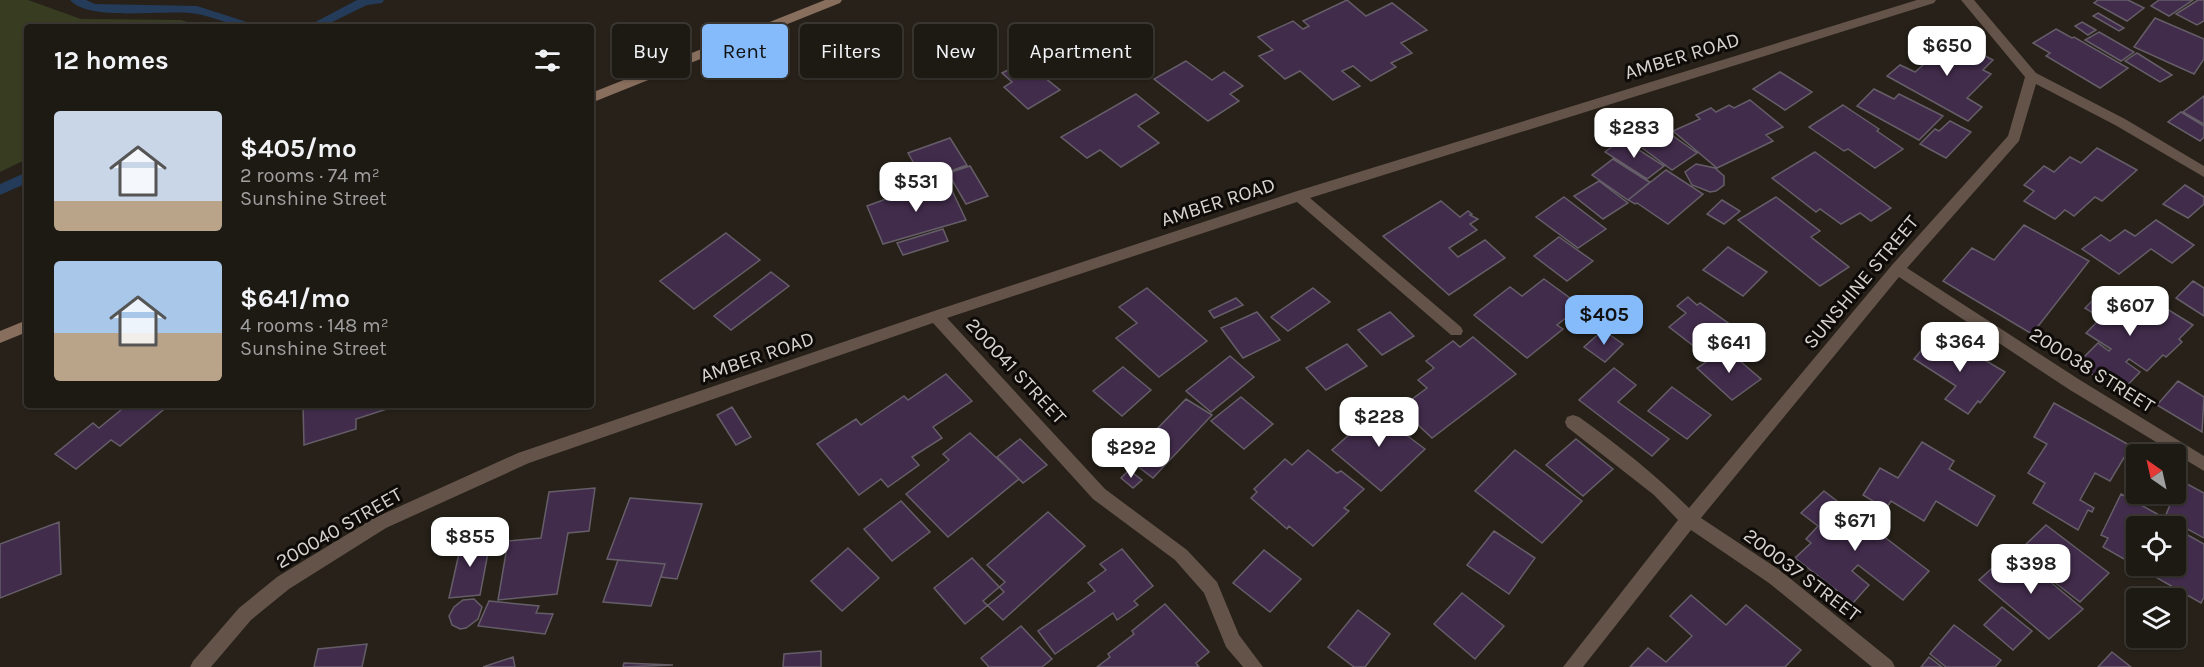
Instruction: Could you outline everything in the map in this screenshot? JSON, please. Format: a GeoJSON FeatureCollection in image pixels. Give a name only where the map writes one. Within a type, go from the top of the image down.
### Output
{"type":"FeatureCollection","features":[{"type":"Feature","properties":{"kind":"street"},"geometry":{"type":"LineString","coordinates":[[594,97],[836,0]]}},
{"type":"Feature","properties":{"kind":"street","name":"AMBER ROAD"},"geometry":{"type":"LineString","coordinates":[[524,458],[936,316],[1299,196],[1653,84],[1930,0]]}},
{"type":"Feature","properties":{"kind":"street"},"geometry":{"type":"LineString","coordinates":[[1967,0],[2032,76],[2120,122],[2204,172]]}},
{"type":"Feature","properties":{"kind":"street","name":"SUNSHINE STREET"},"geometry":{"type":"LineString","coordinates":[[1572,667],[1689,520],[1898,269],[2014,138],[2032,76]]}},
{"type":"Feature","properties":{"kind":"street"},"geometry":{"type":"LineString","coordinates":[[1299,196],[1456,331]]}},
{"type":"Feature","properties":{"kind":"street","name":"200038 STREET"},"geometry":{"type":"LineString","coordinates":[[1898,269],[2075,385],[2204,464]]}},
{"type":"Feature","properties":{"kind":"street","name":"200041 STREET"},"geometry":{"type":"LineString","coordinates":[[936,316],[1099,494],[1181,555],[1211,588],[1232,641],[1254,667]]}},
{"type":"Feature","properties":{"kind":"street"},"geometry":{"type":"LineString","coordinates":[[0,337],[24,327]]}},
{"type":"Feature","properties":{"kind":"street","name":"200037 STREET"},"geometry":{"type":"LineString","coordinates":[[1573,422],[1660,490],[1689,520],[1775,577],[1886,667]]}},
{"type":"Feature","properties":{"kind":"street","name":"200040 STREET"},"geometry":{"type":"LineString","coordinates":[[199,667],[214,646],[245,614],[283,583],[380,523],[524,458]]}},
{"type":"Feature","properties":{"kind":"green space"},"geometry":{"type":"Polygon","coordinates":[[[0,0],[28,0],[81,19],[181,20],[194,24],[24,24],[24,160],[0,172],[0,0]]]}},
{"type":"Feature","properties":{"kind":"building"},"geometry":{"type":"Polygon","coordinates":[[[1347,0],[1366,16],[1392,3],[1427,30],[1401,43],[1412,53],[1391,63],[1396,67],[1371,81],[1353,66],[1342,71],[1360,86],[1333,100],[1300,71],[1285,79],[1259,56],[1273,50],[1258,37],[1293,21],[1303,29],[1309,26],[1303,21],[1347,0]]]}},
{"type":"Feature","properties":{"kind":"building"},"geometry":{"type":"Polygon","coordinates":[[[2098,0],[2128,0],[2144,8],[2127,21],[2094,3],[2098,0]]]}},
{"type":"Feature","properties":{"kind":"building"},"geometry":{"type":"Polygon","coordinates":[[[2159,0],[2193,0],[2169,16],[2151,6],[2159,0]]]}},
{"type":"Feature","properties":{"kind":"building"},"geometry":{"type":"Polygon","coordinates":[[[2198,0],[2204,0],[2204,21],[2197,25],[2176,14],[2198,0]]]}},
{"type":"Feature","properties":{"kind":"building"},"geometry":{"type":"Polygon","coordinates":[[[2098,13],[2124,28],[2119,31],[2093,16],[2098,13]]]}},
{"type":"Feature","properties":{"kind":"building"},"geometry":{"type":"Polygon","coordinates":[[[2155,18],[2204,39],[2204,59],[2194,74],[2134,47],[2155,18]]]}},
{"type":"Feature","properties":{"kind":"building"},"geometry":{"type":"Polygon","coordinates":[[[2082,22],[2096,30],[2088,35],[2075,26],[2082,22]]]}},
{"type":"Feature","properties":{"kind":"building"},"geometry":{"type":"Polygon","coordinates":[[[2056,29],[2128,68],[2100,88],[2046,56],[2050,53],[2033,43],[2056,29]]]}},
{"type":"Feature","properties":{"kind":"building"},"geometry":{"type":"Polygon","coordinates":[[[2099,32],[2134,52],[2121,61],[2085,40],[2099,32]]]}},
{"type":"Feature","properties":{"kind":"building"},"geometry":{"type":"Polygon","coordinates":[[[1952,39],[1993,60],[1983,70],[1991,74],[1967,98],[1982,107],[1968,121],[1887,76],[1900,65],[1915,72],[1923,65],[1915,62],[1935,43],[1943,47],[1952,39]]]}},
{"type":"Feature","properties":{"kind":"building"},"geometry":{"type":"Polygon","coordinates":[[[2137,53],[2172,75],[2160,82],[2125,61],[2137,53]]]}},
{"type":"Feature","properties":{"kind":"building"},"geometry":{"type":"Polygon","coordinates":[[[1186,61],[1212,80],[1224,72],[1243,86],[1230,94],[1239,101],[1208,121],[1154,79],[1186,61]]]}},
{"type":"Feature","properties":{"kind":"building"},"geometry":{"type":"Polygon","coordinates":[[[1009,70],[1009,78],[1045,78],[1060,90],[1028,109],[1004,87],[1012,82],[1002,73],[1009,70]]]}},
{"type":"Feature","properties":{"kind":"building"},"geometry":{"type":"Polygon","coordinates":[[[1780,72],[1812,92],[1785,110],[1753,89],[1780,72]]]}},
{"type":"Feature","properties":{"kind":"building"},"geometry":{"type":"Polygon","coordinates":[[[1874,89],[1894,99],[1899,94],[1943,116],[1919,140],[1857,106],[1874,89]]]}},
{"type":"Feature","properties":{"kind":"building"},"geometry":{"type":"Polygon","coordinates":[[[1136,94],[1159,113],[1138,126],[1159,143],[1121,167],[1100,150],[1087,158],[1061,137],[1136,94]]]}},
{"type":"Feature","properties":{"kind":"building"},"geometry":{"type":"Polygon","coordinates":[[[2204,96],[2204,124],[2183,112],[2204,96]]]}},
{"type":"Feature","properties":{"kind":"building"},"geometry":{"type":"Polygon","coordinates":[[[1750,100],[1783,127],[1766,135],[1773,141],[1717,168],[1673,131],[1700,119],[1696,115],[1711,108],[1716,112],[1729,105],[1734,108],[1750,100]]]}},
{"type":"Feature","properties":{"kind":"building"},"geometry":{"type":"Polygon","coordinates":[[[1843,105],[1879,129],[1877,131],[1903,149],[1875,168],[1848,149],[1844,151],[1809,127],[1843,105]]]}},
{"type":"Feature","properties":{"kind":"building"},"geometry":{"type":"Polygon","coordinates":[[[2181,112],[2204,126],[2204,137],[2200,141],[2168,122],[2181,112]]]}},
{"type":"Feature","properties":{"kind":"building"},"geometry":{"type":"Polygon","coordinates":[[[1950,121],[1971,132],[1946,158],[1920,144],[1935,129],[1939,131],[1950,121]]]}},
{"type":"Feature","properties":{"kind":"building"},"geometry":{"type":"Polygon","coordinates":[[[1666,131],[1697,153],[1672,170],[1641,147],[1666,131]]]}},
{"type":"Feature","properties":{"kind":"building"},"geometry":{"type":"Polygon","coordinates":[[[950,138],[967,165],[924,181],[908,153],[950,138]]]}},
{"type":"Feature","properties":{"kind":"building"},"geometry":{"type":"Polygon","coordinates":[[[1622,139],[1664,166],[1647,179],[1605,152],[1622,139]]]}},
{"type":"Feature","properties":{"kind":"building"},"geometry":{"type":"Polygon","coordinates":[[[2097,148],[2137,170],[2102,201],[2095,197],[2074,216],[2065,210],[2055,219],[2024,201],[2034,191],[2024,185],[2044,166],[2054,172],[2070,157],[2081,163],[2097,148]]]}},
{"type":"Feature","properties":{"kind":"building"},"geometry":{"type":"Polygon","coordinates":[[[1815,152],[1891,208],[1871,221],[1860,213],[1841,224],[1820,209],[1816,212],[1772,178],[1815,152]]]}},
{"type":"Feature","properties":{"kind":"building"},"geometry":{"type":"Polygon","coordinates":[[[1613,159],[1650,182],[1628,200],[1592,175],[1613,159]]]}},
{"type":"Feature","properties":{"kind":"building"},"geometry":{"type":"Polygon","coordinates":[[[1696,164],[1715,168],[1724,176],[1724,185],[1710,192],[1692,185],[1685,172],[1696,164]]]}},
{"type":"Feature","properties":{"kind":"building"},"geometry":{"type":"Polygon","coordinates":[[[970,166],[988,196],[966,204],[948,173],[970,166]]]}},
{"type":"Feature","properties":{"kind":"building"},"geometry":{"type":"Polygon","coordinates":[[[1666,170],[1703,194],[1668,224],[1637,203],[1628,200],[1666,170]]]}},
{"type":"Feature","properties":{"kind":"building"},"geometry":{"type":"Polygon","coordinates":[[[1599,181],[1628,203],[1603,219],[1574,196],[1599,181]]]}},
{"type":"Feature","properties":{"kind":"building"},"geometry":{"type":"Polygon","coordinates":[[[948,182],[966,220],[883,244],[867,206],[913,189],[914,192],[948,182]]]}},
{"type":"Feature","properties":{"kind":"building"},"geometry":{"type":"Polygon","coordinates":[[[2185,185],[2204,197],[2204,204],[2188,218],[2163,204],[2185,185]]]}},
{"type":"Feature","properties":{"kind":"building"},"geometry":{"type":"Polygon","coordinates":[[[1564,197],[1606,229],[1578,248],[1536,217],[1564,197]]]}},
{"type":"Feature","properties":{"kind":"building"},"geometry":{"type":"Polygon","coordinates":[[[1776,197],[1820,231],[1811,237],[1849,267],[1820,286],[1738,220],[1776,197]]]}},
{"type":"Feature","properties":{"kind":"building"},"geometry":{"type":"Polygon","coordinates":[[[1722,200],[1740,211],[1724,224],[1707,214],[1722,200]]]}},
{"type":"Feature","properties":{"kind":"building"},"geometry":{"type":"Polygon","coordinates":[[[1441,201],[1460,217],[1468,211],[1472,214],[1470,215],[1478,219],[1470,224],[1477,230],[1449,248],[1458,257],[1485,240],[1505,258],[1449,295],[1383,236],[1441,201]]]}},
{"type":"Feature","properties":{"kind":"building"},"geometry":{"type":"Polygon","coordinates":[[[2156,220],[2194,245],[2172,263],[2151,249],[2119,274],[2082,249],[2101,235],[2110,241],[2125,230],[2135,236],[2156,220]]]}},
{"type":"Feature","properties":{"kind":"building"},"geometry":{"type":"Polygon","coordinates":[[[2024,225],[2089,261],[2032,334],[1943,281],[1972,248],[1994,260],[2024,225]]]}},
{"type":"Feature","properties":{"kind":"building"},"geometry":{"type":"Polygon","coordinates":[[[943,229],[948,241],[903,255],[897,243],[943,229]]]}},
{"type":"Feature","properties":{"kind":"building"},"geometry":{"type":"Polygon","coordinates":[[[726,233],[760,260],[694,309],[660,281],[726,233]]]}},
{"type":"Feature","properties":{"kind":"building"},"geometry":{"type":"Polygon","coordinates":[[[1559,237],[1593,261],[1567,281],[1534,256],[1559,237]]]}},
{"type":"Feature","properties":{"kind":"building"},"geometry":{"type":"Polygon","coordinates":[[[1728,247],[1767,272],[1743,296],[1703,270],[1728,247]]]}},
{"type":"Feature","properties":{"kind":"building"},"geometry":{"type":"Polygon","coordinates":[[[771,272],[789,286],[731,330],[714,316],[771,272]]]}},
{"type":"Feature","properties":{"kind":"building"},"geometry":{"type":"Polygon","coordinates":[[[1544,279],[1581,306],[1557,325],[1563,329],[1527,358],[1474,315],[1510,287],[1522,296],[1544,279]]]}},
{"type":"Feature","properties":{"kind":"building"},"geometry":{"type":"Polygon","coordinates":[[[2193,281],[2204,288],[2204,316],[2176,298],[2193,281]]]}},
{"type":"Feature","properties":{"kind":"building"},"geometry":{"type":"Polygon","coordinates":[[[1147,288],[1207,341],[1159,377],[1116,338],[1137,323],[1119,307],[1147,288]]]}},
{"type":"Feature","properties":{"kind":"building"},"geometry":{"type":"Polygon","coordinates":[[[1313,288],[1330,302],[1288,331],[1271,317],[1313,288]]]}},
{"type":"Feature","properties":{"kind":"building"},"geometry":{"type":"Polygon","coordinates":[[[2133,288],[2193,325],[2179,339],[2182,342],[2166,357],[2163,355],[2147,371],[2129,359],[2126,362],[2140,372],[2120,393],[2077,364],[2098,343],[2109,351],[2111,349],[2086,333],[2101,318],[2085,308],[2103,290],[2119,301],[2133,288]]]}},
{"type":"Feature","properties":{"kind":"building"},"geometry":{"type":"Polygon","coordinates":[[[1688,297],[1745,335],[1713,361],[1669,327],[1686,313],[1677,306],[1688,297]]]}},
{"type":"Feature","properties":{"kind":"building"},"geometry":{"type":"Polygon","coordinates":[[[1236,298],[1243,305],[1214,318],[1209,311],[1236,298]]]}},
{"type":"Feature","properties":{"kind":"building"},"geometry":{"type":"Polygon","coordinates":[[[1257,312],[1280,340],[1243,358],[1221,328],[1257,312]]]}},
{"type":"Feature","properties":{"kind":"building"},"geometry":{"type":"Polygon","coordinates":[[[1390,312],[1414,336],[1382,355],[1358,330],[1390,312]]]}},
{"type":"Feature","properties":{"kind":"building"},"geometry":{"type":"Polygon","coordinates":[[[1603,330],[1623,344],[1605,362],[1584,347],[1603,330]]]}},
{"type":"Feature","properties":{"kind":"building"},"geometry":{"type":"Polygon","coordinates":[[[1933,336],[1974,361],[1978,356],[2005,372],[1968,414],[1945,399],[1956,386],[1914,359],[1933,336]]]}},
{"type":"Feature","properties":{"kind":"building"},"geometry":{"type":"Polygon","coordinates":[[[1473,337],[1516,374],[1432,438],[1400,408],[1427,388],[1418,380],[1434,368],[1426,361],[1453,341],[1460,347],[1473,337]]]}},
{"type":"Feature","properties":{"kind":"building"},"geometry":{"type":"Polygon","coordinates":[[[1347,344],[1367,366],[1326,390],[1306,368],[1347,344]]]}},
{"type":"Feature","properties":{"kind":"building"},"geometry":{"type":"Polygon","coordinates":[[[1726,349],[1761,379],[1732,400],[1697,368],[1726,349]]]}},
{"type":"Feature","properties":{"kind":"building"},"geometry":{"type":"Polygon","coordinates":[[[1230,356],[1254,377],[1211,412],[1186,391],[1230,356]]]}},
{"type":"Feature","properties":{"kind":"building"},"geometry":{"type":"Polygon","coordinates":[[[1123,367],[1151,390],[1122,416],[1093,391],[1123,367]]]}},
{"type":"Feature","properties":{"kind":"building"},"geometry":{"type":"Polygon","coordinates":[[[1614,368],[1636,385],[1618,402],[1669,439],[1652,456],[1579,400],[1614,368]]]}},
{"type":"Feature","properties":{"kind":"building"},"geometry":{"type":"Polygon","coordinates":[[[946,374],[972,401],[933,427],[942,438],[912,457],[919,465],[888,487],[881,479],[859,495],[817,444],[856,419],[861,425],[904,396],[908,400],[946,374]]]}},
{"type":"Feature","properties":{"kind":"building"},"geometry":{"type":"Polygon","coordinates":[[[2178,381],[2204,397],[2202,432],[2157,405],[2178,381]]]}},
{"type":"Feature","properties":{"kind":"building"},"geometry":{"type":"Polygon","coordinates":[[[1672,387],[1711,415],[1687,439],[1648,411],[1672,387]]]}},
{"type":"Feature","properties":{"kind":"building"},"geometry":{"type":"Polygon","coordinates":[[[1241,397],[1273,424],[1244,449],[1211,421],[1241,397]]]}},
{"type":"Feature","properties":{"kind":"building"},"geometry":{"type":"Polygon","coordinates":[[[1186,399],[1212,415],[1153,478],[1128,459],[1186,399]]]}},
{"type":"Feature","properties":{"kind":"building"},"geometry":{"type":"Polygon","coordinates":[[[2054,403],[2127,444],[2126,454],[2110,481],[2095,473],[2080,500],[2094,508],[2092,512],[2088,510],[2078,530],[2033,503],[2045,483],[2028,473],[2047,444],[2034,437],[2054,403]]]}},
{"type":"Feature","properties":{"kind":"building"},"geometry":{"type":"Polygon","coordinates":[[[1381,406],[1410,429],[1405,434],[1425,449],[1381,491],[1332,450],[1381,406]]]}},
{"type":"Feature","properties":{"kind":"building"},"geometry":{"type":"Polygon","coordinates":[[[732,407],[751,437],[736,445],[717,415],[732,407]]]}},
{"type":"Feature","properties":{"kind":"building"},"geometry":{"type":"Polygon","coordinates":[[[123,408],[165,408],[120,446],[111,440],[76,469],[55,454],[93,423],[99,428],[123,408]]]}},
{"type":"Feature","properties":{"kind":"building"},"geometry":{"type":"Polygon","coordinates":[[[303,408],[390,408],[356,419],[356,429],[304,445],[303,408]]]}},
{"type":"Feature","properties":{"kind":"building"},"geometry":{"type":"Polygon","coordinates":[[[970,433],[1019,479],[948,537],[906,494],[949,460],[943,454],[970,433]]]}},
{"type":"Feature","properties":{"kind":"building"},"geometry":{"type":"Polygon","coordinates":[[[1020,439],[1047,465],[1023,483],[997,457],[1020,439]]]}},
{"type":"Feature","properties":{"kind":"building"},"geometry":{"type":"Polygon","coordinates":[[[1576,439],[1613,469],[1583,496],[1546,465],[1576,439]]]}},
{"type":"Feature","properties":{"kind":"building"},"geometry":{"type":"Polygon","coordinates":[[[1922,442],[1954,461],[1949,469],[1995,496],[1977,526],[1936,501],[1924,521],[1891,501],[1886,509],[1863,495],[1880,468],[1898,478],[1922,442]]]}},
{"type":"Feature","properties":{"kind":"building"},"geometry":{"type":"Polygon","coordinates":[[[1308,450],[1337,473],[1341,471],[1364,489],[1344,508],[1349,511],[1313,546],[1289,526],[1287,529],[1251,498],[1257,492],[1254,489],[1285,459],[1292,465],[1308,450]]]}},
{"type":"Feature","properties":{"kind":"building"},"geometry":{"type":"Polygon","coordinates":[[[1515,450],[1582,501],[1542,543],[1475,491],[1515,450]]]}},
{"type":"Feature","properties":{"kind":"building"},"geometry":{"type":"Polygon","coordinates":[[[1129,470],[1142,480],[1133,488],[1121,478],[1129,470]]]}},
{"type":"Feature","properties":{"kind":"building"},"geometry":{"type":"Polygon","coordinates":[[[2186,483],[2204,493],[2204,538],[2186,528],[2186,516],[2165,516],[2170,504],[2186,504],[2186,483]]]}},
{"type":"Feature","properties":{"kind":"building"},"geometry":{"type":"Polygon","coordinates":[[[595,488],[589,531],[568,533],[557,594],[498,600],[508,541],[541,538],[549,492],[595,488]]]}},
{"type":"Feature","properties":{"kind":"building"},"geometry":{"type":"Polygon","coordinates":[[[1824,491],[1929,571],[1903,600],[1858,565],[1852,571],[1869,585],[1853,603],[1795,558],[1811,543],[1806,539],[1818,526],[1801,513],[1824,491]]]}},
{"type":"Feature","properties":{"kind":"building"},"geometry":{"type":"Polygon","coordinates":[[[2121,494],[2126,497],[2126,504],[2139,504],[2161,516],[2126,516],[2126,560],[2103,547],[2108,538],[2101,535],[2121,494]]]}},
{"type":"Feature","properties":{"kind":"building"},"geometry":{"type":"Polygon","coordinates":[[[630,498],[702,504],[677,579],[661,577],[665,564],[607,559],[630,498]]]}},
{"type":"Feature","properties":{"kind":"building"},"geometry":{"type":"Polygon","coordinates":[[[901,501],[930,532],[892,561],[864,529],[901,501]]]}},
{"type":"Feature","properties":{"kind":"building"},"geometry":{"type":"Polygon","coordinates":[[[1048,512],[1085,546],[1003,620],[983,601],[1005,582],[987,565],[1048,512]]]}},
{"type":"Feature","properties":{"kind":"building"},"geometry":{"type":"Polygon","coordinates":[[[59,522],[61,574],[0,598],[0,544],[59,522]]]}},
{"type":"Feature","properties":{"kind":"building"},"geometry":{"type":"Polygon","coordinates":[[[2046,525],[2109,573],[2080,602],[2017,553],[2046,525]]]}},
{"type":"Feature","properties":{"kind":"building"},"geometry":{"type":"Polygon","coordinates":[[[1494,531],[1535,558],[1509,594],[1467,565],[1494,531]]]}},
{"type":"Feature","properties":{"kind":"building"},"geometry":{"type":"Polygon","coordinates":[[[2186,534],[2204,544],[2204,597],[2201,603],[2186,594],[2186,588],[2175,588],[2154,576],[2186,576],[2186,534]]]}},
{"type":"Feature","properties":{"kind":"building"},"geometry":{"type":"Polygon","coordinates":[[[491,537],[480,595],[449,598],[462,540],[491,537]]]}},
{"type":"Feature","properties":{"kind":"building"},"geometry":{"type":"Polygon","coordinates":[[[848,548],[879,578],[842,611],[811,581],[848,548]]]}},
{"type":"Feature","properties":{"kind":"building"},"geometry":{"type":"Polygon","coordinates":[[[1122,549],[1153,586],[1134,601],[1138,605],[1117,620],[1113,613],[1055,654],[1038,631],[1095,591],[1088,583],[1106,570],[1100,564],[1122,549]]]}},
{"type":"Feature","properties":{"kind":"building"},"geometry":{"type":"Polygon","coordinates":[[[1264,550],[1301,579],[1270,612],[1233,583],[1264,550]]]}},
{"type":"Feature","properties":{"kind":"building"},"geometry":{"type":"Polygon","coordinates":[[[2012,550],[2083,609],[2049,639],[1979,580],[2012,550]]]}},
{"type":"Feature","properties":{"kind":"building"},"geometry":{"type":"Polygon","coordinates":[[[972,558],[1004,592],[965,624],[934,588],[972,558]]]}},
{"type":"Feature","properties":{"kind":"building"},"geometry":{"type":"Polygon","coordinates":[[[618,560],[665,564],[651,606],[603,602],[618,560]]]}},
{"type":"Feature","properties":{"kind":"building"},"geometry":{"type":"Polygon","coordinates":[[[1462,593],[1504,626],[1475,659],[1434,624],[1462,593]]]}},
{"type":"Feature","properties":{"kind":"building"},"geometry":{"type":"Polygon","coordinates":[[[1691,595],[1726,625],[1746,605],[1801,650],[1785,667],[1630,667],[1648,648],[1666,662],[1692,636],[1670,616],[1691,595]]]}},
{"type":"Feature","properties":{"kind":"building"},"geometry":{"type":"Polygon","coordinates":[[[474,599],[482,607],[478,619],[466,628],[460,629],[452,625],[449,616],[454,607],[463,600],[474,599]]]}},
{"type":"Feature","properties":{"kind":"building"},"geometry":{"type":"Polygon","coordinates":[[[489,601],[539,606],[536,613],[553,614],[545,634],[478,626],[489,601]]]}},
{"type":"Feature","properties":{"kind":"building"},"geometry":{"type":"Polygon","coordinates":[[[1165,604],[1209,652],[1196,663],[1199,667],[1097,667],[1110,657],[1108,654],[1134,634],[1132,631],[1165,604]]]}},
{"type":"Feature","properties":{"kind":"building"},"geometry":{"type":"Polygon","coordinates":[[[2002,607],[2032,631],[2013,650],[1984,625],[2002,607]]]}},
{"type":"Feature","properties":{"kind":"building"},"geometry":{"type":"Polygon","coordinates":[[[1358,610],[1390,634],[1365,667],[1354,667],[1328,647],[1358,610]]]}},
{"type":"Feature","properties":{"kind":"building"},"geometry":{"type":"Polygon","coordinates":[[[1954,625],[2001,660],[1995,667],[1946,667],[1930,654],[1954,625]]]}},
{"type":"Feature","properties":{"kind":"building"},"geometry":{"type":"Polygon","coordinates":[[[1021,626],[1052,659],[1042,667],[989,667],[981,658],[1021,626]]]}},
{"type":"Feature","properties":{"kind":"building"},"geometry":{"type":"Polygon","coordinates":[[[367,644],[362,667],[314,667],[318,649],[367,644]]]}},
{"type":"Feature","properties":{"kind":"building"},"geometry":{"type":"Polygon","coordinates":[[[821,651],[821,667],[783,667],[784,654],[821,651]]]}},
{"type":"Feature","properties":{"kind":"building"},"geometry":{"type":"Polygon","coordinates":[[[2112,652],[2131,667],[2098,667],[2112,652]]]}},
{"type":"Feature","properties":{"kind":"building"},"geometry":{"type":"Polygon","coordinates":[[[513,657],[515,667],[483,667],[513,657]]]}},
{"type":"Feature","properties":{"kind":"building"},"geometry":{"type":"Polygon","coordinates":[[[1929,657],[1942,667],[1921,667],[1929,657]]]}},
{"type":"Feature","properties":{"kind":"building"},"geometry":{"type":"Polygon","coordinates":[[[624,663],[673,665],[623,667],[624,663]]]}},
{"type":"Feature","properties":{"kind":"waterway"},"geometry":{"type":"LineString","coordinates":[[76,0],[93,8],[197,10],[240,24]]}},
{"type":"Feature","properties":{"kind":"waterway"},"geometry":{"type":"LineString","coordinates":[[318,24],[365,1],[378,0]]}},
{"type":"Feature","properties":{"kind":"waterway"},"geometry":{"type":"LineString","coordinates":[[0,190],[24,178]]}}]}
